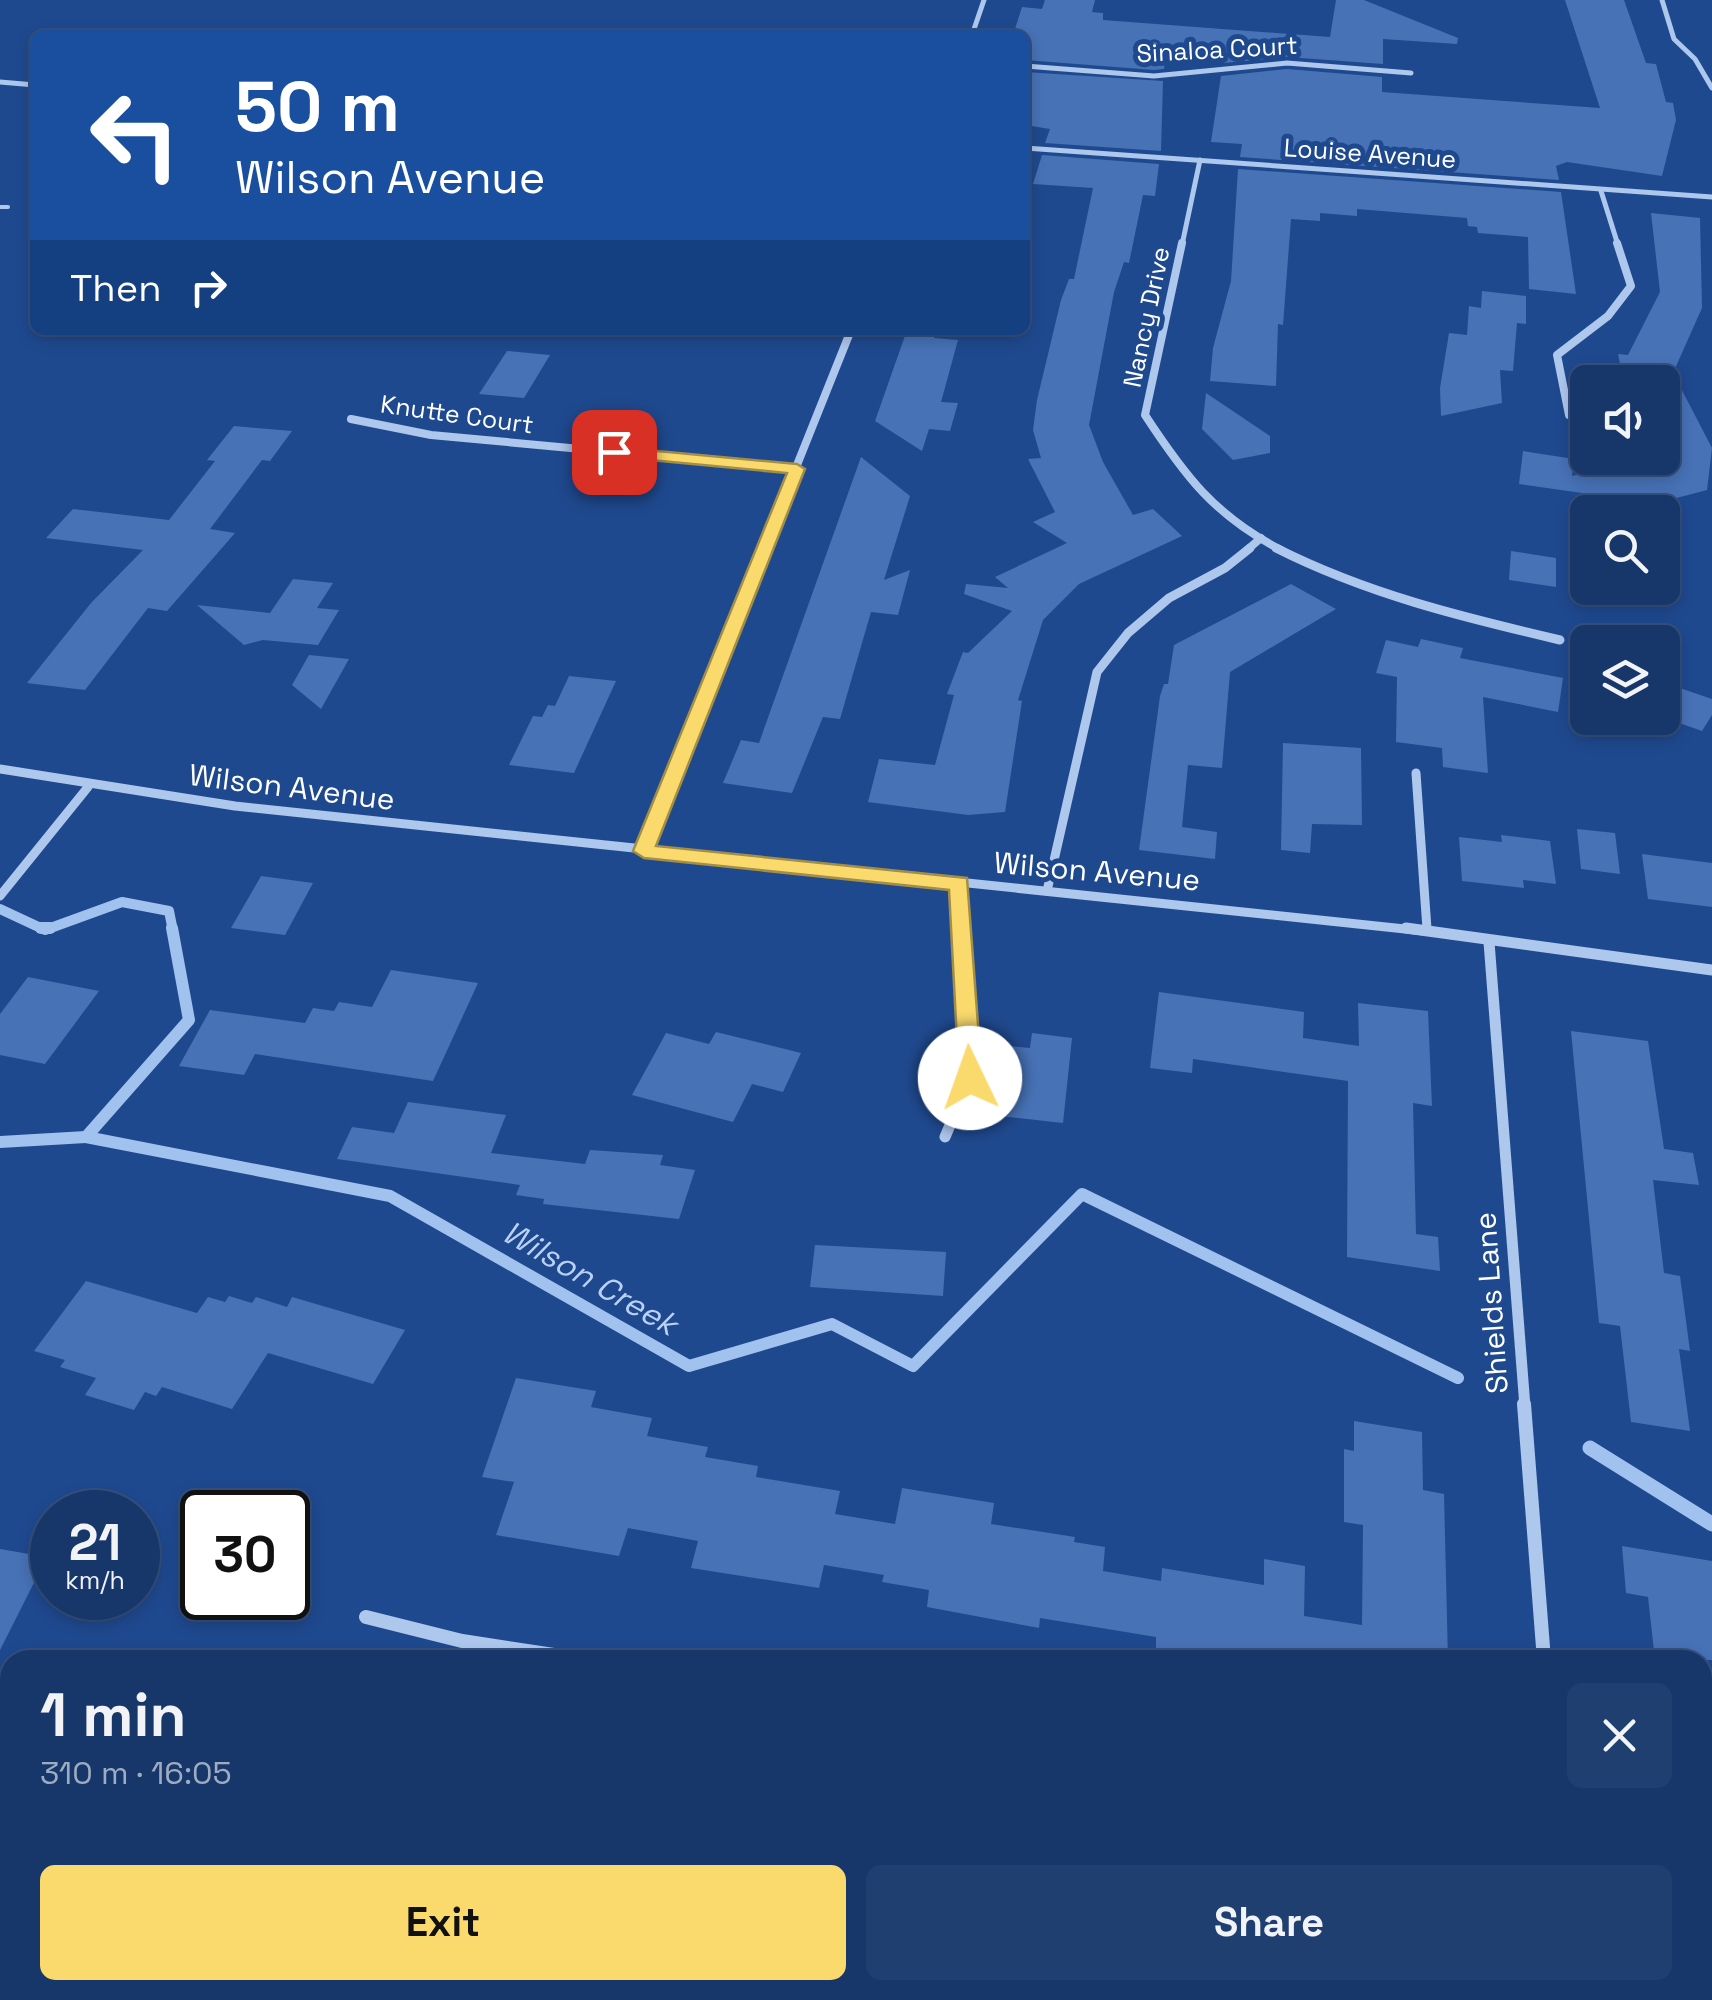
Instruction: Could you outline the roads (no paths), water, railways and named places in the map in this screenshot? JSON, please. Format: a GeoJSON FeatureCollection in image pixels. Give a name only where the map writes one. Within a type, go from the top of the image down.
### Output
{"type":"FeatureCollection","features":[{"type":"Feature","properties":{"kind":"street"},"geometry":{"type":"LineString","coordinates":[[974,30],[984,0]]}},
{"type":"Feature","properties":{"kind":"street"},"geometry":{"type":"LineString","coordinates":[[1662,0],[1674,39],[1695,59],[1712,88]]}},
{"type":"Feature","properties":{"kind":"street","name":"Sinaloa Court"},"geometry":{"type":"LineString","coordinates":[[1030,66],[1154,76],[1287,62],[1410,73]]}},
{"type":"Feature","properties":{"kind":"street"},"geometry":{"type":"LineString","coordinates":[[0,82],[30,84]]}},
{"type":"Feature","properties":{"kind":"street","name":"Louise Avenue"},"geometry":{"type":"LineString","coordinates":[[1030,148],[1712,197]]}},
{"type":"Feature","properties":{"kind":"street","name":"Nancy Drive"},"geometry":{"type":"LineString","coordinates":[[1200,160],[1145,415],[1190,483],[1260,538],[1380,597],[1560,640]]}},
{"type":"Feature","properties":{"kind":"street"},"geometry":{"type":"LineString","coordinates":[[1569,415],[1557,355],[1575,338],[1606,322],[1624,304],[1632,286],[1601,191]]}},
{"type":"Feature","properties":{"kind":"street"},"geometry":{"type":"LineString","coordinates":[[644,851],[849,335]]}},
{"type":"Feature","properties":{"kind":"street","name":"Knutte Court"},"geometry":{"type":"LineString","coordinates":[[351,419],[431,436],[797,469]]}},
{"type":"Feature","properties":{"kind":"street"},"geometry":{"type":"LineString","coordinates":[[1048,891],[1097,672],[1128,633],[1169,598],[1225,568],[1260,538]]}},
{"type":"Feature","properties":{"kind":"street","name":"Wilson Avenue"},"geometry":{"type":"LineString","coordinates":[[0,770],[88,787],[644,851],[1427,929],[1489,942],[1712,970]]}},
{"type":"Feature","properties":{"kind":"street"},"geometry":{"type":"LineString","coordinates":[[1416,773],[1427,929]]}},
{"type":"Feature","properties":{"kind":"street"},"geometry":{"type":"LineString","coordinates":[[0,896],[88,787]]}},
{"type":"Feature","properties":{"kind":"street"},"geometry":{"type":"LineString","coordinates":[[945,1138],[970,1078],[960,884]]}},
{"type":"Feature","properties":{"kind":"street","name":"Shields Lane"},"geometry":{"type":"LineString","coordinates":[[1489,942],[1543,1650]]}},
{"type":"Feature","properties":{"kind":"street"},"geometry":{"type":"LineString","coordinates":[[366,1617],[462,1641],[522,1650]]}},
{"type":"Feature","properties":{"kind":"waterway","name":"Wilson Creek"},"geometry":{"type":"LineString","coordinates":[[0,909],[45,930],[122,902],[169,911],[173,931]]}},
{"type":"Feature","properties":{"kind":"waterway","name":"Wilson Creek"},"geometry":{"type":"LineString","coordinates":[[41,928],[50,928]]}},
{"type":"Feature","properties":{"kind":"waterway","name":"Wilson Creek"},"geometry":{"type":"LineString","coordinates":[[86,1137],[189,1020],[172,928]]}},
{"type":"Feature","properties":{"kind":"waterway"},"geometry":{"type":"LineString","coordinates":[[0,1142],[86,1137]]}},
{"type":"Feature","properties":{"kind":"waterway","name":"Wilson Creek"},"geometry":{"type":"LineString","coordinates":[[86,1137],[390,1196],[689,1366],[832,1324],[913,1366],[1082,1194],[1458,1378]]}},
{"type":"Feature","properties":{"kind":"waterway","name":"Wilson Creek"},"geometry":{"type":"LineString","coordinates":[[1590,1448],[1712,1524]]}}]}
